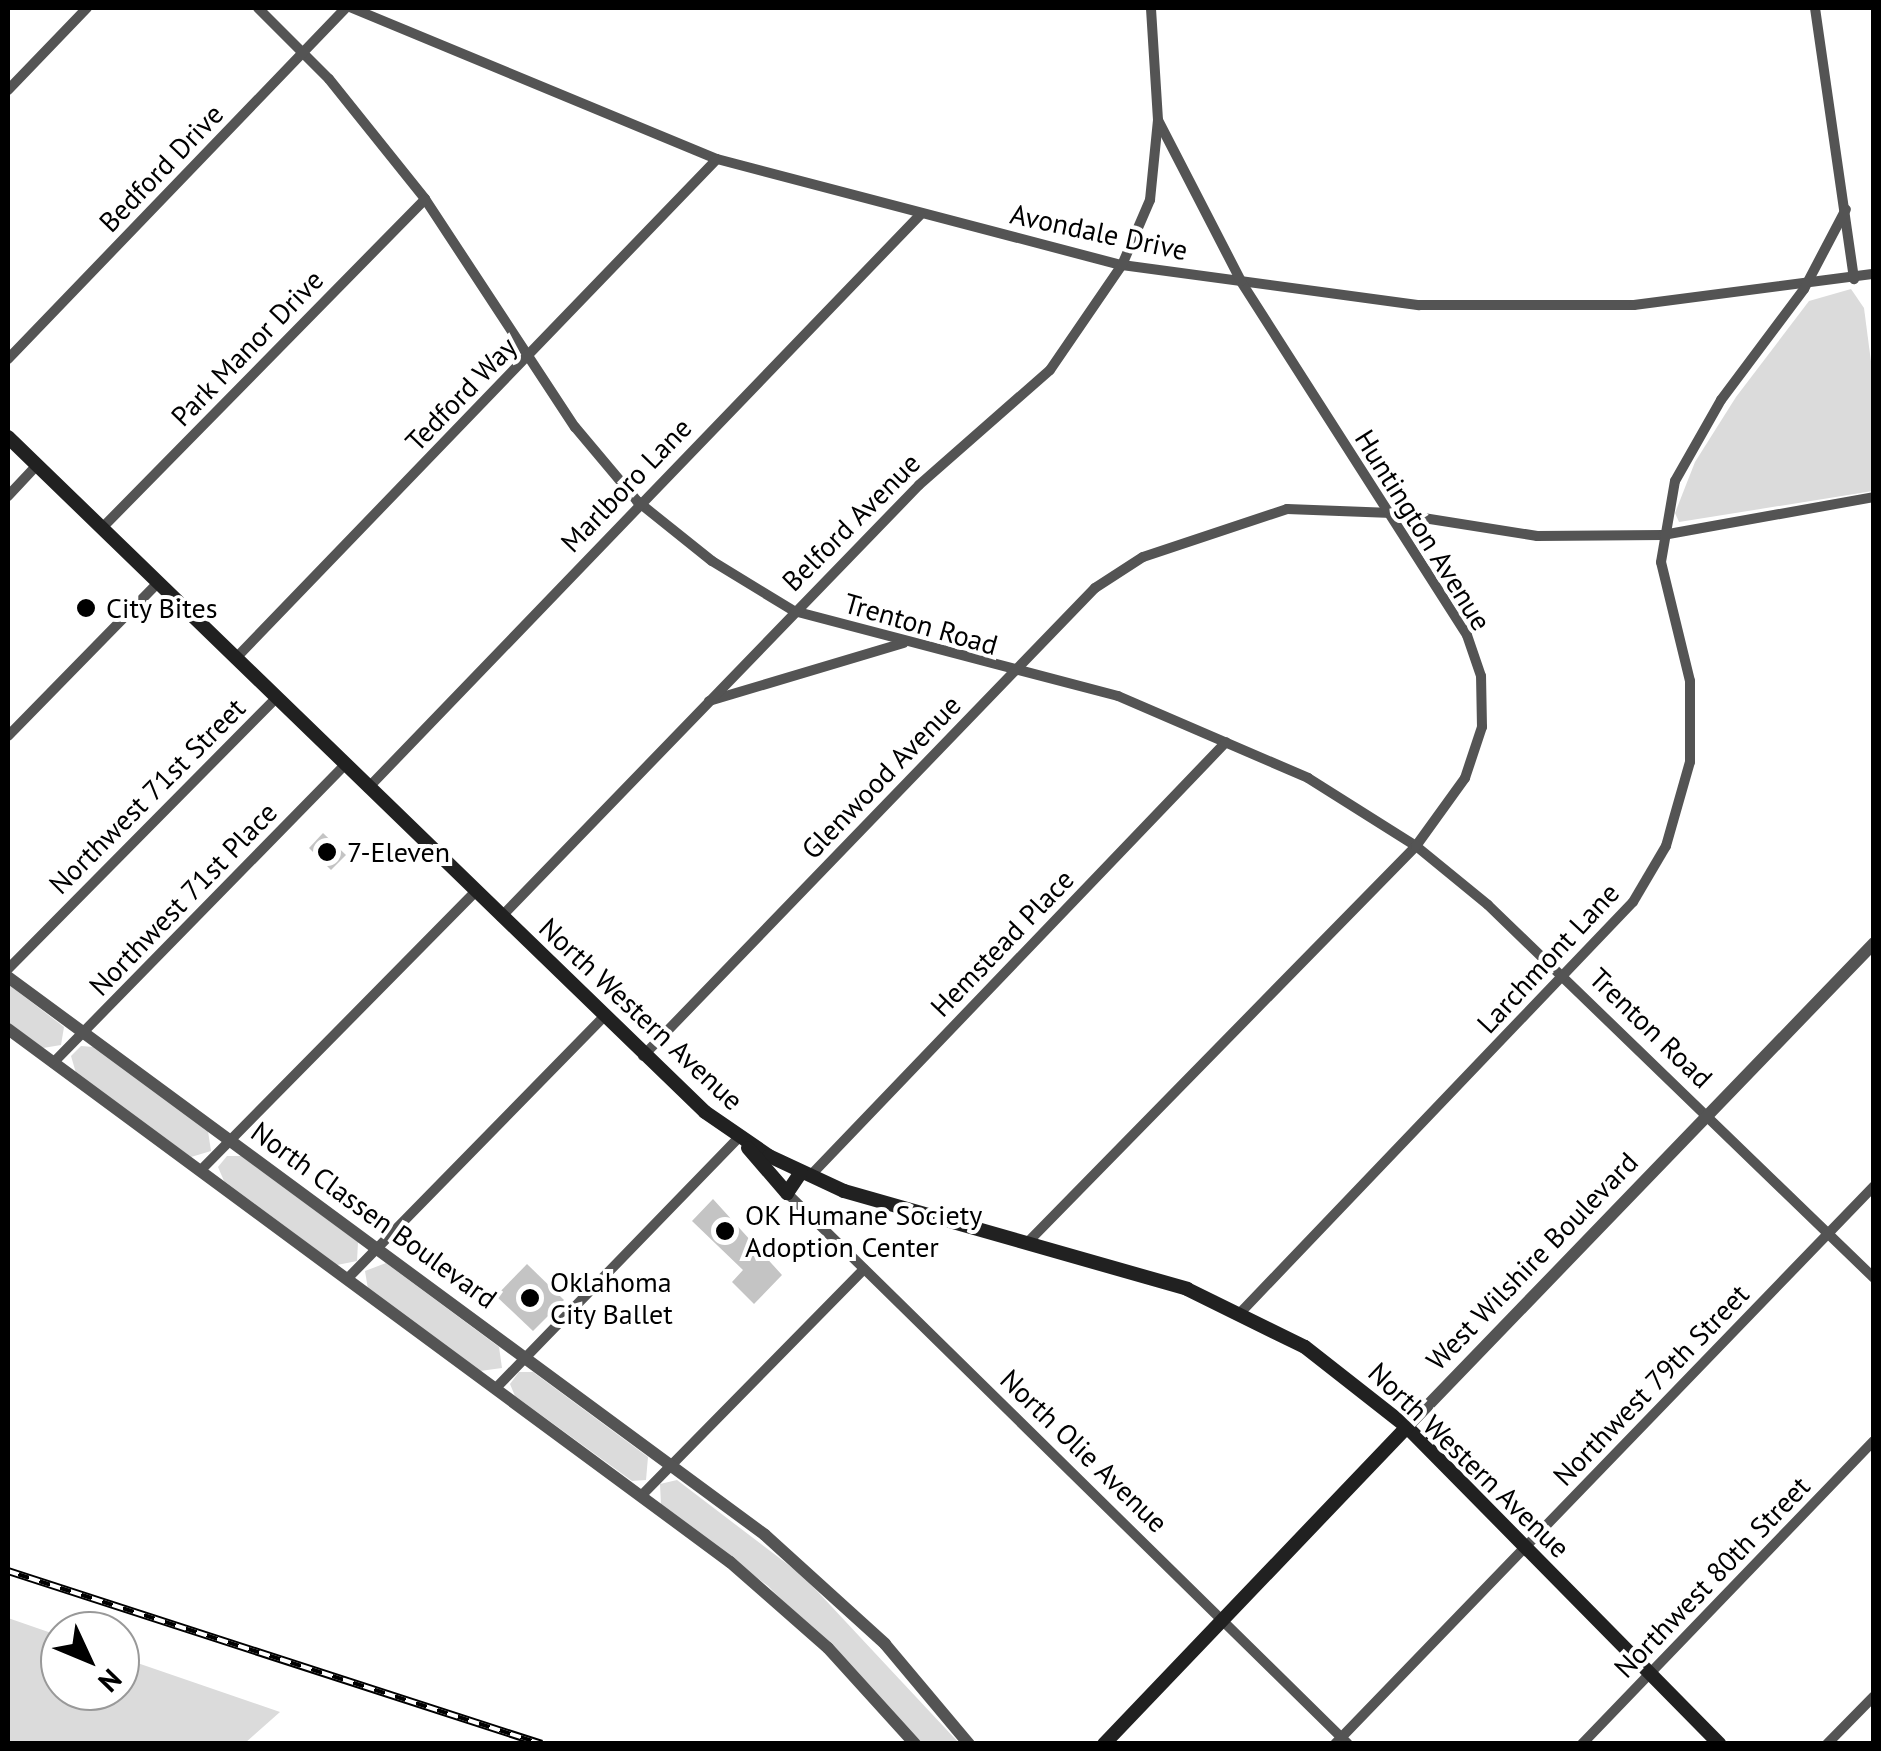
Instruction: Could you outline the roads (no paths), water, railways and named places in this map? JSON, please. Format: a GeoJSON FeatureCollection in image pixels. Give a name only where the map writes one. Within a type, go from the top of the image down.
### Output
{"type":"FeatureCollection","features":[{"type":"Feature","properties":{"kind":"main road","name":"North Western Avenue"},"geometry":{"type":"LineString","coordinates":[[8,436],[603,1018],[738,1137],[806,1174],[1240,1312],[1339,1370],[1406,1427],[1720,1744]]}},
{"type":"Feature","properties":{"kind":"main road"},"geometry":{"type":"LineString","coordinates":[[738,1137],[787,1193],[806,1174]]}},
{"type":"Feature","properties":{"kind":"main road","name":"West Wilshire Boulevard"},"geometry":{"type":"LineString","coordinates":[[1104,1744],[1406,1427]]}},
{"type":"Feature","properties":{"kind":"street"},"geometry":{"type":"LineString","coordinates":[[8,90],[87,8]]}},
{"type":"Feature","properties":{"kind":"street","name":"Trenton Road"},"geometry":{"type":"LineString","coordinates":[[258,8],[304,52],[424,199],[528,358],[637,501],[712,561],[794,610],[1012,674],[1118,696],[1308,778],[1416,846],[1564,977],[1874,1278]]}},
{"type":"Feature","properties":{"kind":"street","name":"Bedford Drive"},"geometry":{"type":"LineString","coordinates":[[8,358],[349,8]]}},
{"type":"Feature","properties":{"kind":"street","name":"Avondale Drive"},"geometry":{"type":"LineString","coordinates":[[349,8],[717,159],[1122,265],[1420,305],[1634,306],[1804,289],[1874,274]]}},
{"type":"Feature","properties":{"kind":"street","name":"Huntington Avenue"},"geometry":{"type":"LineString","coordinates":[[1026,1244],[1416,846],[1465,778],[1482,727],[1481,676],[1467,636],[1241,282],[1158,120],[1151,8]]}},
{"type":"Feature","properties":{"kind":"street"},"geometry":{"type":"LineString","coordinates":[[1814,8],[1854,279]]}},
{"type":"Feature","properties":{"kind":"street","name":"Belford Avenue"},"geometry":{"type":"LineString","coordinates":[[501,918],[794,610],[1050,370],[1122,265],[1150,200],[1158,120]]}},
{"type":"Feature","properties":{"kind":"street","name":"Tedford Way"},"geometry":{"type":"LineString","coordinates":[[235,659],[717,159]]}},
{"type":"Feature","properties":{"kind":"street","name":"Park Manor Drive"},"geometry":{"type":"LineString","coordinates":[[102,528],[424,199]]}},
{"type":"Feature","properties":{"kind":"street","name":"Larchmont Lane"},"geometry":{"type":"LineString","coordinates":[[1240,1312],[1633,902],[1666,846],[1690,762],[1690,681],[1661,562],[1675,480],[1720,400],[1804,289],[1846,209]]}},
{"type":"Feature","properties":{"kind":"street","name":"Marlboro Lane"},"geometry":{"type":"LineString","coordinates":[[368,788],[637,501],[920,215]]}},
{"type":"Feature","properties":{"kind":"street"},"geometry":{"type":"LineString","coordinates":[[8,496],[37,465]]}},
{"type":"Feature","properties":{"kind":"street","name":"Glenwood Avenue"},"geometry":{"type":"LineString","coordinates":[[643,1056],[1095,588],[1197,534],[1286,509],[1392,513],[1538,536],[1663,535],[1874,497]]}},
{"type":"Feature","properties":{"kind":"street"},"geometry":{"type":"LineString","coordinates":[[8,736],[158,583]]}},
{"type":"Feature","properties":{"kind":"street"},"geometry":{"type":"LineString","coordinates":[[707,701],[905,643]]}},
{"type":"Feature","properties":{"kind":"street","name":"Northwest 71st Street"},"geometry":{"type":"LineString","coordinates":[[8,973],[276,698]]}},
{"type":"Feature","properties":{"kind":"street","name":"Hemstead Place"},"geometry":{"type":"LineString","coordinates":[[806,1174],[1226,742]]}},
{"type":"Feature","properties":{"kind":"street","name":"Northwest 71st Place"},"geometry":{"type":"LineString","coordinates":[[53,1063],[345,766]]}},
{"type":"Feature","properties":{"kind":"street"},"geometry":{"type":"LineString","coordinates":[[200,1172],[475,892]]}},
{"type":"Feature","properties":{"kind":"street","name":"West Wilshire Boulevard"},"geometry":{"type":"LineString","coordinates":[[1406,1427],[1874,943]]}},
{"type":"Feature","properties":{"kind":"street","name":"North Classen Boulevard"},"geometry":{"type":"LineString","coordinates":[[8,973],[672,1465],[850,1609],[969,1744]]}},
{"type":"Feature","properties":{"kind":"street"},"geometry":{"type":"LineString","coordinates":[[347,1280],[603,1018]]}},
{"type":"Feature","properties":{"kind":"street"},"geometry":{"type":"LineString","coordinates":[[8,1030],[641,1496],[794,1616],[915,1744]]}},
{"type":"Feature","properties":{"kind":"street"},"geometry":{"type":"LineString","coordinates":[[495,1389],[738,1137]]}},
{"type":"Feature","properties":{"kind":"street","name":"Northwest 79th Street"},"geometry":{"type":"LineString","coordinates":[[1342,1741],[1874,1186]]}},
{"type":"Feature","properties":{"kind":"street","name":"North Olie Avenue"},"geometry":{"type":"LineString","coordinates":[[787,1193],[1224,1618],[1342,1741]]}},
{"type":"Feature","properties":{"kind":"street"},"geometry":{"type":"LineString","coordinates":[[641,1496],[864,1269]]}},
{"type":"Feature","properties":{"kind":"street","name":"Northwest 80th Street"},"geometry":{"type":"LineString","coordinates":[[1582,1744],[1874,1441]]}},
{"type":"Feature","properties":{"kind":"street"},"geometry":{"type":"LineString","coordinates":[[1828,1744],[1874,1696]]}},
{"type":"Feature","properties":{"kind":"railway"},"geometry":{"type":"LineString","coordinates":[[8,1571],[542,1744]]}},
{"type":"Feature","properties":{"kind":"place","name":"City Bites"},"geometry":{"type":"Point","coordinates":[86,608]}},
{"type":"Feature","properties":{"kind":"place","name":"7-Eleven"},"geometry":{"type":"Point","coordinates":[327,852]}},
{"type":"Feature","properties":{"kind":"place","name":"OK Humane Society Adoption Center"},"geometry":{"type":"Point","coordinates":[725,1231]}},
{"type":"Feature","properties":{"kind":"place","name":"Oklahoma City Ballet"},"geometry":{"type":"Point","coordinates":[530,1298]}}]}
